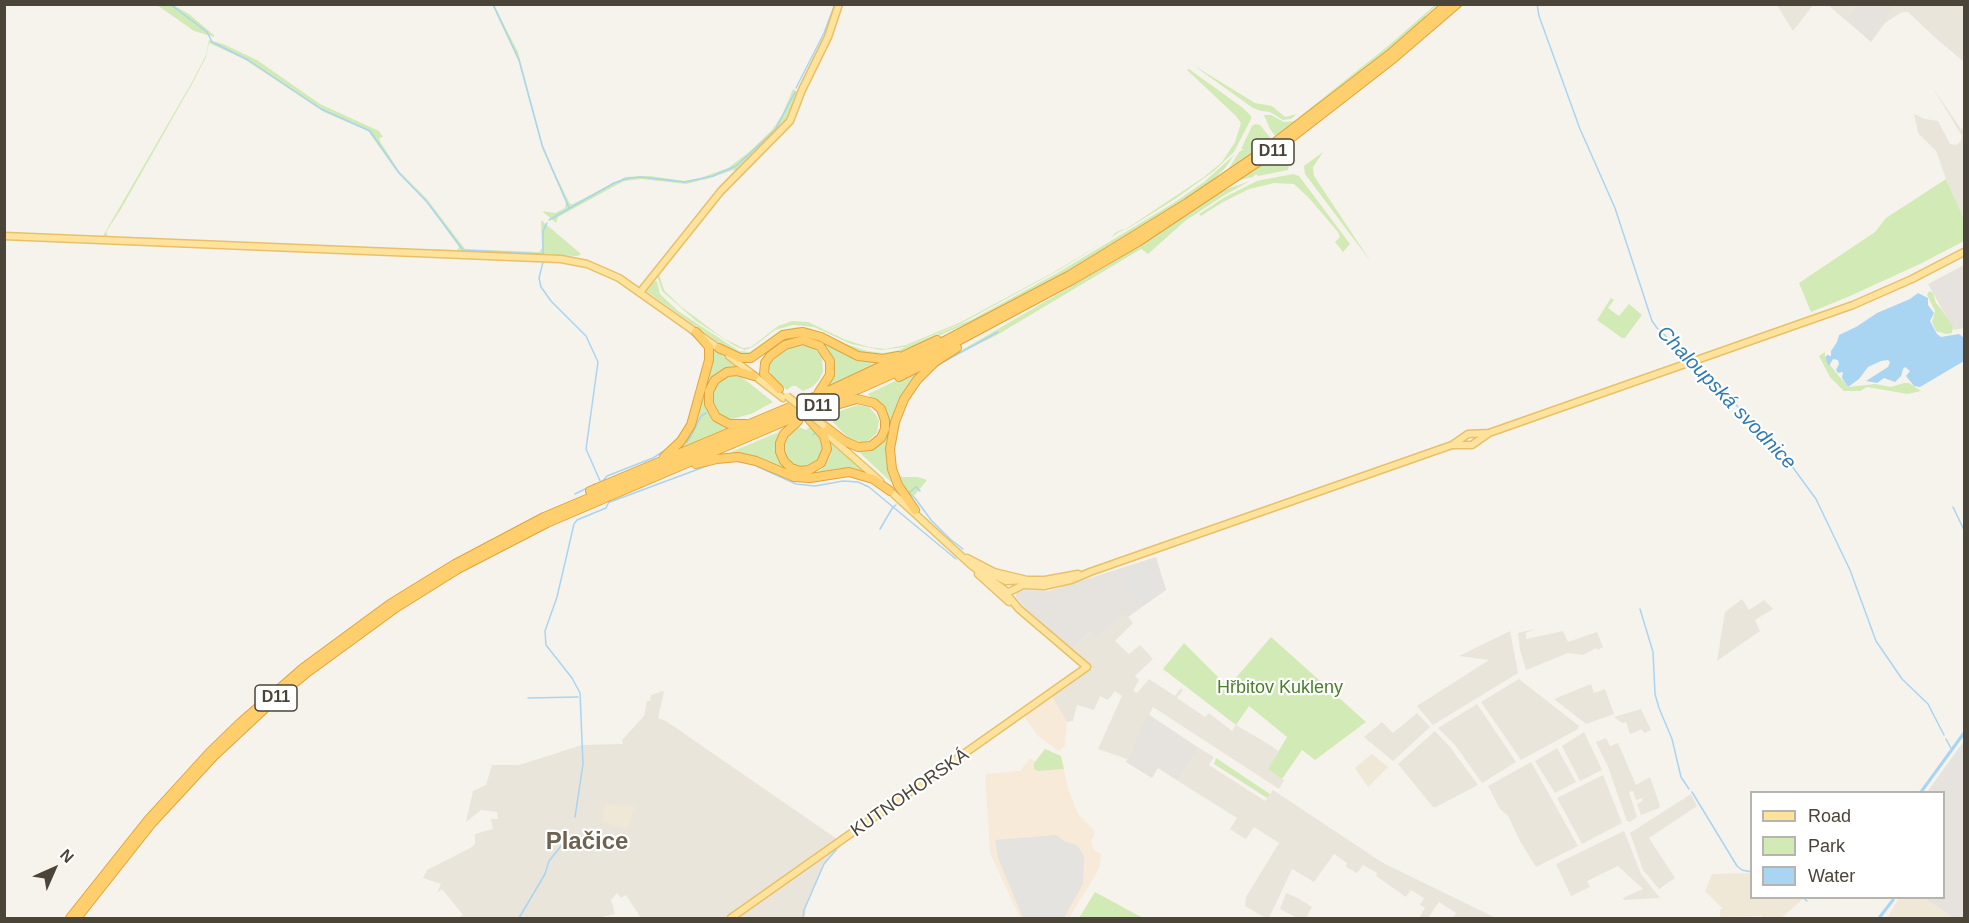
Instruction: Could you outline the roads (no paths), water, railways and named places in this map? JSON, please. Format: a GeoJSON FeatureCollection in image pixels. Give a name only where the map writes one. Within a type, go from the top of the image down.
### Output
{"type":"FeatureCollection","features":[{"type":"Feature","properties":{"kind":"highway","name":"D11"},"geometry":{"type":"LineString","coordinates":[[612,490],[910,359],[1004,311],[1134,237],[1243,165],[1322,107],[1390,54],[1447,4]]}},
{"type":"Feature","properties":{"kind":"highway","name":"D11"},"geometry":{"type":"LineString","coordinates":[[77,918],[148,820],[210,752],[303,668],[355,628],[455,564],[531,524],[855,391],[964,339],[1138,242],[1272,152],[1385,65],[1457,4]]}},
{"type":"Feature","properties":{"kind":"highway"},"geometry":{"type":"LineString","coordinates":[[602,494],[696,464],[836,405],[983,335],[1017,310]]}},
{"type":"Feature","properties":{"kind":"highway"},"geometry":{"type":"LineString","coordinates":[[810,398],[1004,311]]}},
{"type":"Feature","properties":{"kind":"highway"},"geometry":{"type":"LineString","coordinates":[[650,466],[678,444],[693,419],[710,356],[708,345],[696,332]]}},
{"type":"Feature","properties":{"kind":"highway"},"geometry":{"type":"LineString","coordinates":[[718,348],[740,358],[751,358],[783,335],[803,332],[866,357],[888,358],[913,352]]}},
{"type":"Feature","properties":{"kind":"highway"},"geometry":{"type":"LineString","coordinates":[[778,389],[764,374],[767,359],[788,343],[800,340],[810,341],[825,351],[831,368],[826,384],[810,398]]}},
{"type":"Feature","properties":{"kind":"highway"},"geometry":{"type":"LineString","coordinates":[[915,510],[898,485],[892,469],[890,449],[893,429],[901,405],[914,384],[935,362],[957,348]]}},
{"type":"Feature","properties":{"kind":"highway"},"geometry":{"type":"LineString","coordinates":[[754,376],[737,371],[723,374],[713,383],[708,397],[712,412],[723,422],[736,425],[755,422]]}},
{"type":"Feature","properties":{"kind":"highway","name":"D11"},"geometry":{"type":"LineString","coordinates":[[612,490],[650,466],[810,398]]}},
{"type":"Feature","properties":{"kind":"highway"},"geometry":{"type":"LineString","coordinates":[[808,418],[861,448],[871,446],[881,438],[885,429],[885,420],[878,405],[862,399],[836,405]]}},
{"type":"Feature","properties":{"kind":"highway"},"geometry":{"type":"LineString","coordinates":[[798,421],[786,432],[779,446],[784,461],[797,470],[812,469],[824,458],[827,449],[820,426]]}},
{"type":"Feature","properties":{"kind":"highway"},"geometry":{"type":"LineString","coordinates":[[696,464],[738,457],[756,461],[794,477],[810,478],[849,472],[873,479],[890,491]]}},
{"type":"Feature","properties":{"kind":"highway","name":"D11"},"geometry":{"type":"LineString","coordinates":[[120,859],[214,756],[275,699],[333,652],[397,607],[458,569],[581,507],[602,494]]}},
{"type":"Feature","properties":{"kind":"highway","name":"D11"},"geometry":{"type":"LineString","coordinates":[[70,918],[109,873]]}},
{"type":"Feature","properties":{"kind":"main road"},"geometry":{"type":"LineString","coordinates":[[641,291],[722,191],[790,121],[802,90],[828,37],[839,4]]}},
{"type":"Feature","properties":{"kind":"main road"},"geometry":{"type":"LineString","coordinates":[[4,236],[561,259],[599,268],[641,291],[778,389],[808,418]]}},
{"type":"Feature","properties":{"kind":"main road"},"geometry":{"type":"LineString","coordinates":[[1004,590],[1009,592],[1023,585],[1062,583],[1452,445],[1468,434],[1489,432],[1694,361],[1872,297],[1965,252]]}},
{"type":"Feature","properties":{"kind":"main road"},"geometry":{"type":"LineString","coordinates":[[740,363],[873,470],[984,579],[1063,647],[1074,659],[1076,666],[1076,672],[1071,678]]}},
{"type":"Feature","properties":{"kind":"main road"},"geometry":{"type":"LineString","coordinates":[[820,426],[963,557],[1004,590],[1024,613]]}},
{"type":"Feature","properties":{"kind":"main road"},"geometry":{"type":"LineString","coordinates":[[1452,445],[1472,444],[1489,432]]}},
{"type":"Feature","properties":{"kind":"main road"},"geometry":{"type":"LineString","coordinates":[[1472,434],[1476,437],[1472,444]]}},
{"type":"Feature","properties":{"kind":"main road"},"geometry":{"type":"LineString","coordinates":[[1465,437],[1465,443],[1472,444]]}},
{"type":"Feature","properties":{"kind":"main road"},"geometry":{"type":"LineString","coordinates":[[963,557],[994,572],[1027,580]]}},
{"type":"Feature","properties":{"kind":"main road"},"geometry":{"type":"LineString","coordinates":[[963,557],[1014,585],[1015,600],[1024,613]]}},
{"type":"Feature","properties":{"kind":"main road"},"geometry":{"type":"LineString","coordinates":[[1004,590],[1002,585],[1009,581],[1055,579],[1090,572]]}},
{"type":"Feature","properties":{"kind":"main road","name":"KUTNOHORSKÁ"},"geometry":{"type":"LineString","coordinates":[[731,918],[1087,667],[1063,647]]}},
{"type":"Feature","properties":{"kind":"water"},"geometry":{"type":"Polygon","coordinates":[[[1918,293],[1928,298],[1928,305],[1934,313],[1930,321],[1937,334],[1941,337],[1959,334],[1964,338],[1964,361],[1920,387],[1914,386],[1906,376],[1910,371],[1905,367],[1895,382],[1884,378],[1877,383],[1866,381],[1888,367],[1890,362],[1888,360],[1881,361],[1868,367],[1859,379],[1848,387],[1842,378],[1843,372],[1838,373],[1836,370],[1838,360],[1833,359],[1829,366],[1825,358],[1827,355],[1831,356],[1839,335],[1918,293]]]}},
{"type":"Feature","properties":{"kind":"waterway"},"geometry":{"type":"LineString","coordinates":[[170,4],[207,32],[212,42],[248,60],[321,109],[370,131],[399,173],[427,202],[463,250],[543,254],[543,231],[547,223]]}},
{"type":"Feature","properties":{"kind":"waterway"},"geometry":{"type":"LineString","coordinates":[[493,4],[519,60],[542,145],[569,208]]}},
{"type":"Feature","properties":{"kind":"waterway"},"geometry":{"type":"LineString","coordinates":[[796,88],[824,33],[835,4]]}},
{"type":"Feature","properties":{"kind":"waterway","name":"Chaloupská svodnice"},"geometry":{"type":"LineString","coordinates":[[1537,4],[1539,16],[1580,129],[1615,208],[1652,321],[1691,359]]}},
{"type":"Feature","properties":{"kind":"waterway"},"geometry":{"type":"LineString","coordinates":[[549,220],[614,183],[629,178],[641,177],[685,182],[713,176],[736,166],[775,130],[795,92]]}},
{"type":"Feature","properties":{"kind":"waterway"},"geometry":{"type":"LineString","coordinates":[[543,262],[539,278],[541,287],[551,301],[586,336],[598,362],[586,449],[601,483]]}},
{"type":"Feature","properties":{"kind":"waterway"},"geometry":{"type":"LineString","coordinates":[[680,324],[699,341]]}},
{"type":"Feature","properties":{"kind":"waterway"},"geometry":{"type":"LineString","coordinates":[[936,366],[998,332]]}},
{"type":"Feature","properties":{"kind":"waterway","name":"Chaloupská svodnice"},"geometry":{"type":"LineString","coordinates":[[1695,362],[1783,454],[1816,499],[1850,570],[1876,641],[1902,679],[1928,704],[1944,735]]}},
{"type":"Feature","properties":{"kind":"waterway"},"geometry":{"type":"LineString","coordinates":[[685,441],[687,442],[701,416],[706,413]]}},
{"type":"Feature","properties":{"kind":"waterway"},"geometry":{"type":"LineString","coordinates":[[813,435],[817,431]]}},
{"type":"Feature","properties":{"kind":"waterway"},"geometry":{"type":"LineString","coordinates":[[575,494],[601,483],[607,476],[653,458],[667,449]]}},
{"type":"Feature","properties":{"kind":"waterway"},"geometry":{"type":"LineString","coordinates":[[734,461],[744,462]]}},
{"type":"Feature","properties":{"kind":"waterway"},"geometry":{"type":"LineString","coordinates":[[610,502],[712,464]]}},
{"type":"Feature","properties":{"kind":"waterway"},"geometry":{"type":"LineString","coordinates":[[752,464],[796,484],[815,486],[843,481],[858,482],[869,487],[893,507],[896,505]]}},
{"type":"Feature","properties":{"kind":"waterway"},"geometry":{"type":"LineString","coordinates":[[907,494],[916,487],[920,491]]}},
{"type":"Feature","properties":{"kind":"waterway"},"geometry":{"type":"LineString","coordinates":[[909,493],[931,520],[963,549]]}},
{"type":"Feature","properties":{"kind":"waterway"},"geometry":{"type":"LineString","coordinates":[[575,817],[583,764],[580,693],[572,678],[546,645],[545,631],[557,597],[574,524],[577,520],[606,508],[608,499]]}},
{"type":"Feature","properties":{"kind":"waterway"},"geometry":{"type":"LineString","coordinates":[[880,529],[893,507],[956,559]]}},
{"type":"Feature","properties":{"kind":"waterway"},"geometry":{"type":"LineString","coordinates":[[1953,507],[1964,530]]}},
{"type":"Feature","properties":{"kind":"waterway"},"geometry":{"type":"LineString","coordinates":[[1640,609],[1653,652],[1655,694],[1672,739],[1681,777],[1689,789]]}},
{"type":"Feature","properties":{"kind":"waterway"},"geometry":{"type":"LineString","coordinates":[[528,698],[578,697]]}},
{"type":"Feature","properties":{"kind":"waterway"},"geometry":{"type":"LineString","coordinates":[[1922,791],[1964,733]]}},
{"type":"Feature","properties":{"kind":"waterway","name":"Chaloupská svodnice"},"geometry":{"type":"LineString","coordinates":[[1946,739],[1952,750]]}},
{"type":"Feature","properties":{"kind":"waterway"},"geometry":{"type":"LineString","coordinates":[[1692,792],[1737,866],[1750,872]]}},
{"type":"Feature","properties":{"kind":"waterway"},"geometry":{"type":"LineString","coordinates":[[519,918],[545,874],[549,861],[569,836]]}},
{"type":"Feature","properties":{"kind":"waterway"},"geometry":{"type":"LineString","coordinates":[[803,918],[804,910],[824,864],[836,850]]}},
{"type":"Feature","properties":{"kind":"waterway"},"geometry":{"type":"LineString","coordinates":[[1879,918],[1893,899]]}},
{"type":"Feature","properties":{"kind":"district","name":"Plačice"},"geometry":{"type":"Point","coordinates":[587,842]}},
{"type":"Feature","properties":{"kind":"park label","name":"Hřbitov Kukleny"},"geometry":{"type":"Point","coordinates":[1280,688]}}]}
